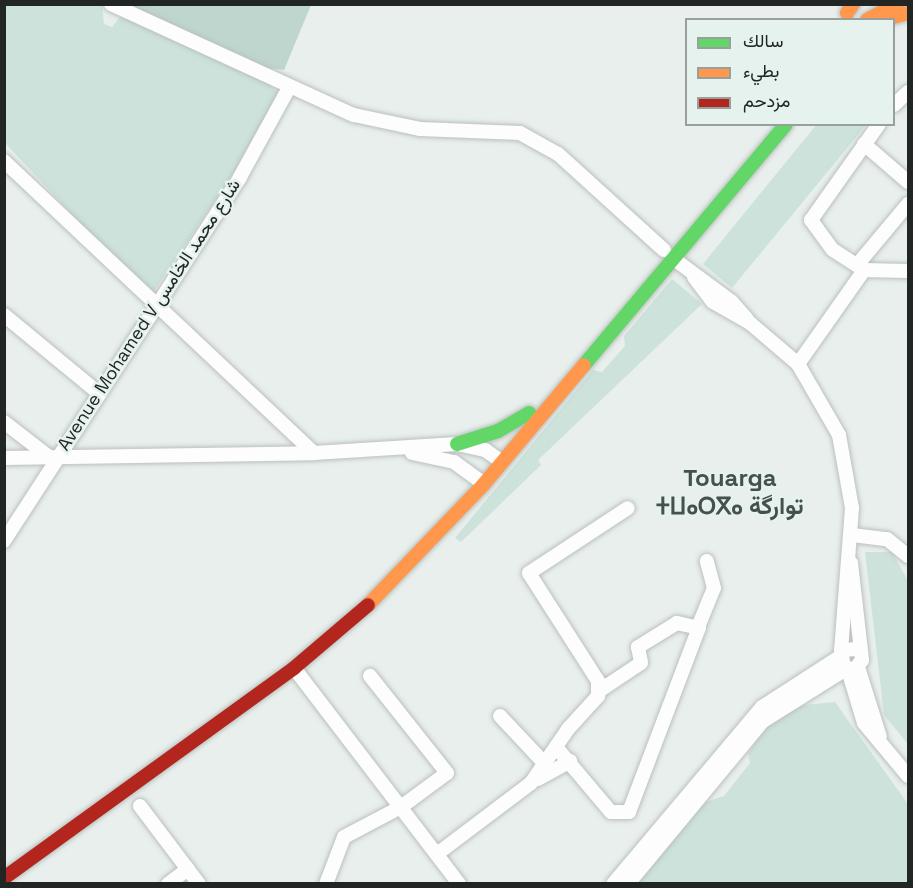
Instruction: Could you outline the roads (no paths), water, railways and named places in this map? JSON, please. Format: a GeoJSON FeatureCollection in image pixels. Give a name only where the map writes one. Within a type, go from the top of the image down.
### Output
{"type":"FeatureCollection","features":[{"type":"Feature","properties":{"kind":"main road"},"geometry":{"type":"LineString","coordinates":[[849,14],[867,4]]}},
{"type":"Feature","properties":{"kind":"main road"},"geometry":{"type":"LineString","coordinates":[[871,18],[897,4]]}},
{"type":"Feature","properties":{"kind":"main road"},"geometry":{"type":"LineString","coordinates":[[890,18],[909,13]]}},
{"type":"Feature","properties":{"kind":"main road"},"geometry":{"type":"LineString","coordinates":[[4,878],[294,668],[385,590],[472,494],[498,459],[669,254],[768,126]]}},
{"type":"Feature","properties":{"kind":"main road"},"geometry":{"type":"LineString","coordinates":[[498,459],[529,413],[784,126]]}},
{"type":"Feature","properties":{"kind":"main road"},"geometry":{"type":"LineString","coordinates":[[457,444],[498,431],[529,413]]}},
{"type":"Feature","properties":{"kind":"street"},"geometry":{"type":"LineString","coordinates":[[111,4],[289,88],[374,121],[446,131],[520,133],[558,154],[694,277],[732,302],[750,323],[798,364],[826,407],[843,448],[851,486],[852,535],[849,558],[846,663],[883,744],[909,776]]}},
{"type":"Feature","properties":{"kind":"street","name":"Avenue Mohamed V شارع محمد الخامس"},"geometry":{"type":"LineString","coordinates":[[4,541],[53,460],[100,394],[240,177],[289,88]]}},
{"type":"Feature","properties":{"kind":"street"},"geometry":{"type":"LineString","coordinates":[[895,104],[909,92]]}},
{"type":"Feature","properties":{"kind":"street"},"geometry":{"type":"LineString","coordinates":[[878,126],[811,220],[819,236],[861,268],[906,268]]}},
{"type":"Feature","properties":{"kind":"street"},"geometry":{"type":"LineString","coordinates":[[864,144],[909,182]]}},
{"type":"Feature","properties":{"kind":"street"},"geometry":{"type":"LineString","coordinates":[[4,161],[155,307],[261,398],[314,453]]}},
{"type":"Feature","properties":{"kind":"street"},"geometry":{"type":"LineString","coordinates":[[798,364],[861,268],[909,204]]}},
{"type":"Feature","properties":{"kind":"street"},"geometry":{"type":"LineString","coordinates":[[4,315],[100,394]]}},
{"type":"Feature","properties":{"kind":"street"},"geometry":{"type":"LineString","coordinates":[[4,422],[53,460]]}},
{"type":"Feature","properties":{"kind":"street"},"geometry":{"type":"LineString","coordinates":[[4,458],[53,460],[314,453],[457,444],[498,459]]}},
{"type":"Feature","properties":{"kind":"street"},"geometry":{"type":"LineString","coordinates":[[393,448],[446,459],[481,481]]}},
{"type":"Feature","properties":{"kind":"street"},"geometry":{"type":"LineString","coordinates":[[599,692],[598,681],[529,573],[628,508]]}},
{"type":"Feature","properties":{"kind":"street"},"geometry":{"type":"LineString","coordinates":[[852,535],[887,539],[909,556]]}},
{"type":"Feature","properties":{"kind":"street"},"geometry":{"type":"LineString","coordinates":[[613,884],[762,707],[846,663],[862,660],[858,649],[849,558]]}},
{"type":"Feature","properties":{"kind":"street"},"geometry":{"type":"LineString","coordinates":[[556,747],[570,761],[610,812],[623,814],[633,809],[714,588],[707,561]]}},
{"type":"Feature","properties":{"kind":"street"},"geometry":{"type":"LineString","coordinates":[[531,783],[599,692],[641,663],[638,647],[677,623],[698,627]]}},
{"type":"Feature","properties":{"kind":"street"},"geometry":{"type":"LineString","coordinates":[[628,884],[764,721],[846,663]]}},
{"type":"Feature","properties":{"kind":"street"},"geometry":{"type":"LineString","coordinates":[[294,668],[459,884]]}},
{"type":"Feature","properties":{"kind":"street"},"geometry":{"type":"LineString","coordinates":[[326,884],[344,837],[401,807],[444,778],[447,770],[370,676]]}},
{"type":"Feature","properties":{"kind":"street"},"geometry":{"type":"LineString","coordinates":[[500,716],[546,765]]}},
{"type":"Feature","properties":{"kind":"street"},"geometry":{"type":"LineString","coordinates":[[437,854],[531,783],[570,761]]}},
{"type":"Feature","properties":{"kind":"street"},"geometry":{"type":"LineString","coordinates":[[140,806],[199,884]]}},
{"type":"Feature","properties":{"kind":"street"},"geometry":{"type":"LineString","coordinates":[[168,884],[188,869]]}},
{"type":"Feature","properties":{"kind":"district","name":"Touarga ⵜⵡⴰⵔⴳⴰ توارگة"},"geometry":{"type":"Point","coordinates":[730,492]}}]}
